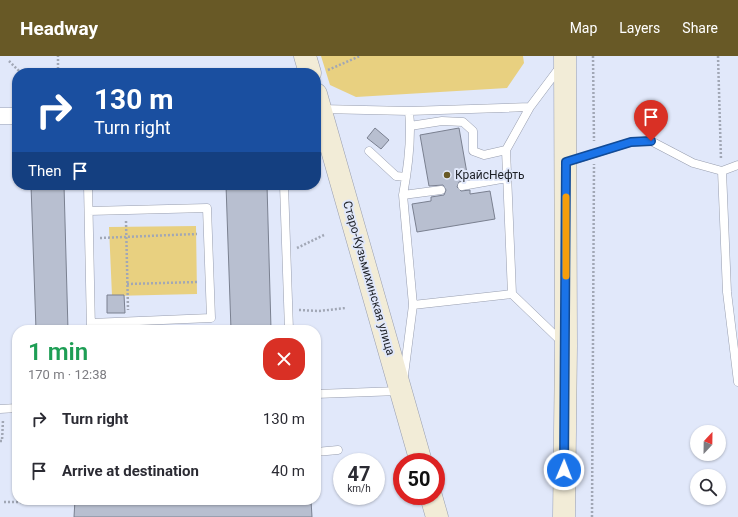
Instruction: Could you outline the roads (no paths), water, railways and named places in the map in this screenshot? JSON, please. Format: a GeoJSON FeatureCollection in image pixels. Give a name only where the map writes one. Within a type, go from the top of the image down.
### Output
{"type":"FeatureCollection","features":[{"type":"Feature","properties":{"kind":"main road"},"geometry":{"type":"LineString","coordinates":[[305,56],[315,68]]}},
{"type":"Feature","properties":{"kind":"main road"},"geometry":{"type":"LineString","coordinates":[[564,517],[566,346],[565,58]]}},
{"type":"Feature","properties":{"kind":"main road","name":"Старо-Кузьмихинская улица"},"geometry":{"type":"LineString","coordinates":[[321,114],[419,453]]}},
{"type":"Feature","properties":{"kind":"main road"},"geometry":{"type":"LineString","coordinates":[[434,505],[437,517]]}},
{"type":"Feature","properties":{"kind":"street"},"geometry":{"type":"LineString","coordinates":[[0,116],[12,116]]}},
{"type":"Feature","properties":{"kind":"lane"},"geometry":{"type":"LineString","coordinates":[[565,58],[530,107],[506,150],[512,294],[566,346]]}},
{"type":"Feature","properties":{"kind":"lane"},"geometry":{"type":"LineString","coordinates":[[321,104],[409,111],[530,107]]}},
{"type":"Feature","properties":{"kind":"lane"},"geometry":{"type":"LineString","coordinates":[[321,394],[401,391],[413,305],[403,195],[410,126],[409,111]]}},
{"type":"Feature","properties":{"kind":"lane"},"geometry":{"type":"LineString","coordinates":[[410,126],[442,122],[463,122],[472,131],[473,151],[484,155],[506,150]]}},
{"type":"Feature","properties":{"kind":"lane"},"geometry":{"type":"LineString","coordinates":[[566,162],[631,142],[651,141],[693,163],[722,171],[738,165]]}},
{"type":"Feature","properties":{"kind":"lane"},"geometry":{"type":"LineString","coordinates":[[369,150],[396,176],[406,177]]}},
{"type":"Feature","properties":{"kind":"lane"},"geometry":{"type":"LineString","coordinates":[[722,171],[727,292],[738,382]]}},
{"type":"Feature","properties":{"kind":"lane"},"geometry":{"type":"LineString","coordinates":[[462,186],[507,178]]}},
{"type":"Feature","properties":{"kind":"lane"},"geometry":{"type":"LineString","coordinates":[[88,190],[91,325]]}},
{"type":"Feature","properties":{"kind":"lane"},"geometry":{"type":"LineString","coordinates":[[284,190],[289,325]]}},
{"type":"Feature","properties":{"kind":"lane"},"geometry":{"type":"LineString","coordinates":[[403,195],[441,190]]}},
{"type":"Feature","properties":{"kind":"lane"},"geometry":{"type":"LineString","coordinates":[[89,211],[207,208],[211,318],[129,321],[99,325]]}},
{"type":"Feature","properties":{"kind":"lane"},"geometry":{"type":"LineString","coordinates":[[413,305],[512,294]]}},
{"type":"Feature","properties":{"kind":"lane"},"geometry":{"type":"LineString","coordinates":[[0,409],[12,408]]}},
{"type":"Feature","properties":{"kind":"lane"},"geometry":{"type":"LineString","coordinates":[[321,452],[338,450]]}},
{"type":"Feature","properties":{"kind":"place","name":"КрайсНефть"},"geometry":{"type":"Point","coordinates":[447,175]}}]}
